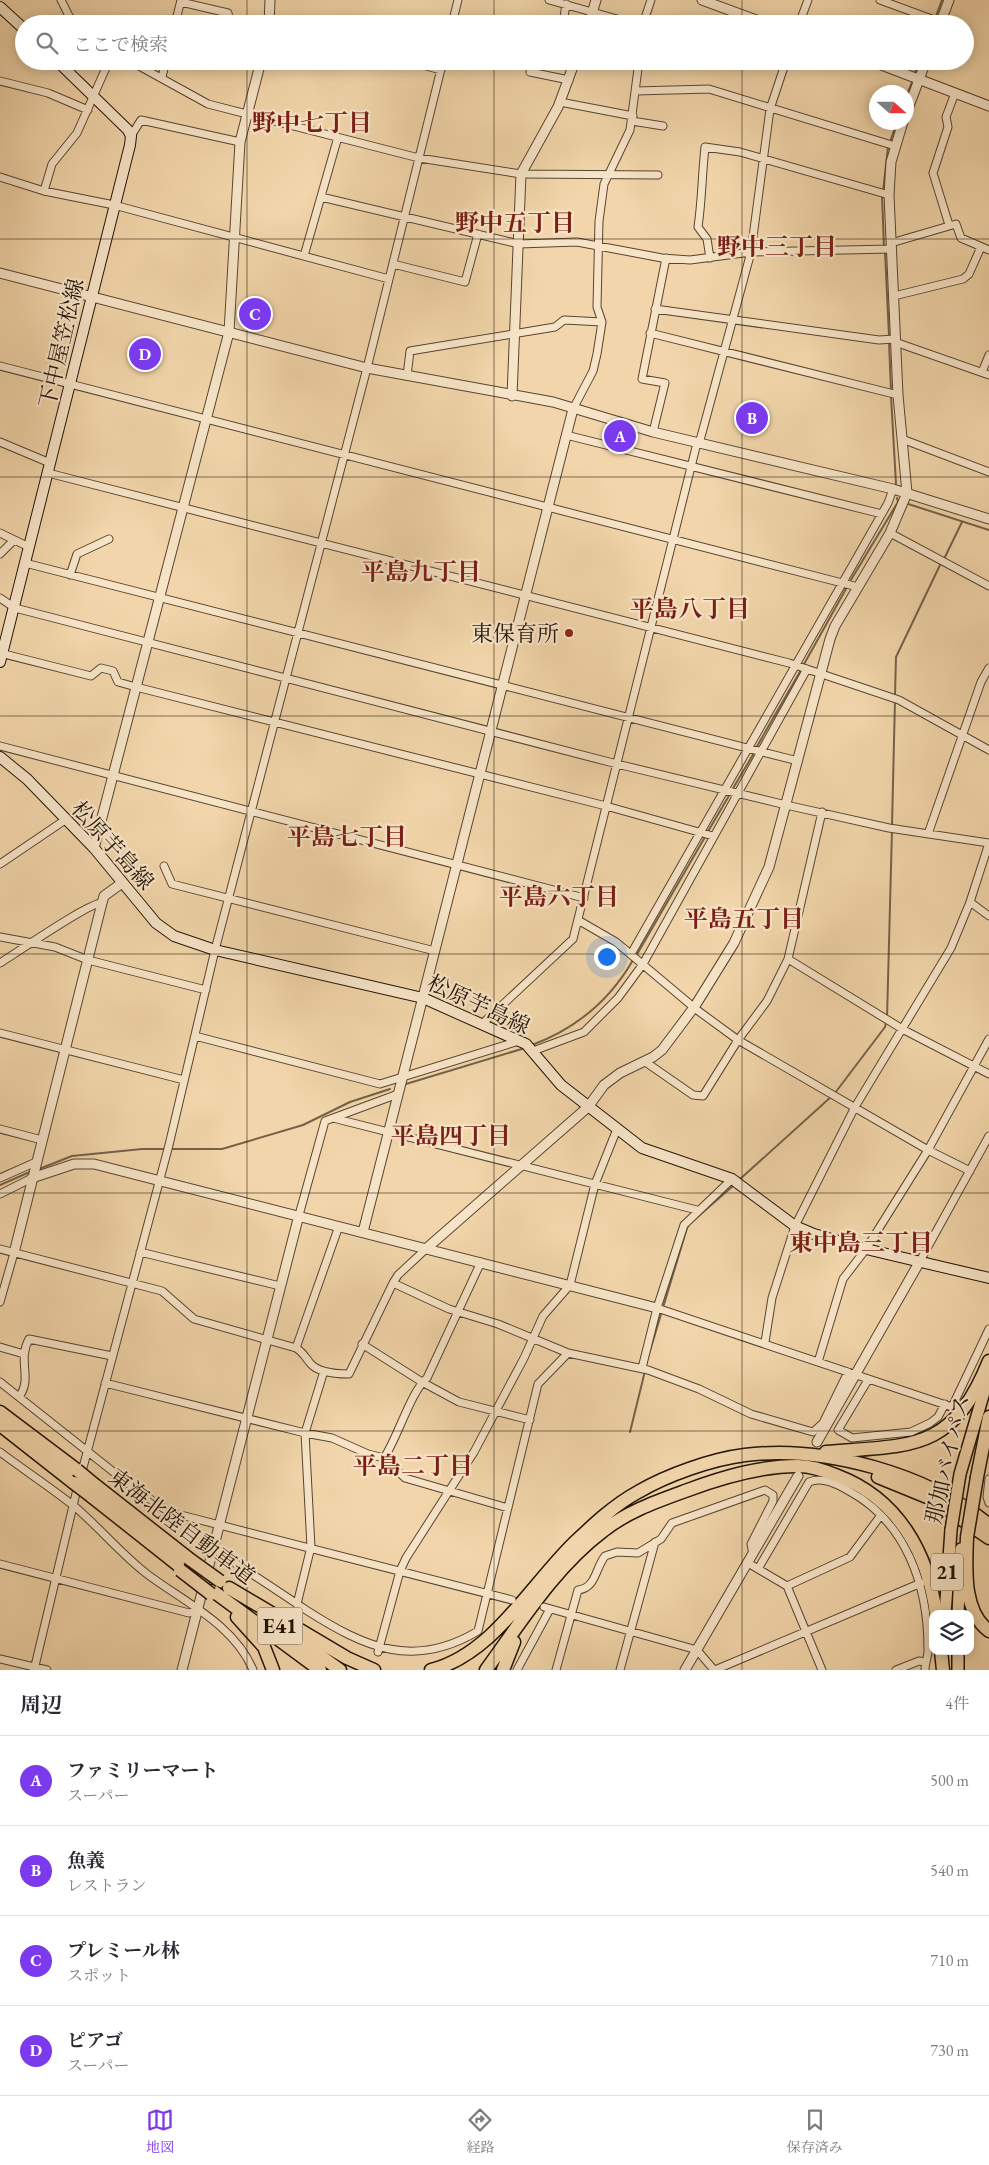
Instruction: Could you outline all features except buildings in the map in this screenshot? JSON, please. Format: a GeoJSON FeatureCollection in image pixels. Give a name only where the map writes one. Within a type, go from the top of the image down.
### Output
{"type":"FeatureCollection","features":[{"type":"Feature","properties":{"kind":"highway"},"geometry":{"type":"LineString","coordinates":[[431,1670],[462,1656],[497,1629],[590,1540],[635,1511],[720,1478],[898,1447],[933,1437],[953,1422],[962,1412],[988,1369]]}},
{"type":"Feature","properties":{"kind":"highway","name":"那加バイパス"},"geometry":{"type":"LineString","coordinates":[[945,1610],[951,1530],[960,1474],[988,1369]]}},
{"type":"Feature","properties":{"kind":"highway","name":"東海北陸自動車道"},"geometry":{"type":"LineString","coordinates":[[0,1412],[75,1477]]}},
{"type":"Feature","properties":{"kind":"highway","name":"那加バイパス"},"geometry":{"type":"LineString","coordinates":[[983,1480],[989,1412]]}},
{"type":"Feature","properties":{"kind":"highway"},"geometry":{"type":"LineString","coordinates":[[989,1417],[983,1480],[965,1536],[967,1582],[970,1600],[980,1621],[989,1632]]}},
{"type":"Feature","properties":{"kind":"highway","name":"東海北陸自動車道"},"geometry":{"type":"LineString","coordinates":[[0,1425],[93,1490],[184,1565]]}},
{"type":"Feature","properties":{"kind":"highway"},"geometry":{"type":"LineString","coordinates":[[486,1670],[573,1544],[609,1512],[637,1492],[652,1485],[729,1458],[760,1454],[844,1478],[885,1504],[917,1547],[931,1584],[935,1610]]}},
{"type":"Feature","properties":{"kind":"highway"},"geometry":{"type":"LineString","coordinates":[[799,1465],[856,1462],[912,1480],[963,1506],[989,1525]]}},
{"type":"Feature","properties":{"kind":"highway"},"geometry":{"type":"LineString","coordinates":[[799,1465],[850,1470],[902,1486],[945,1507],[989,1538]]}},
{"type":"Feature","properties":{"kind":"highway","name":"東海北陸自動車道"},"geometry":{"type":"LineString","coordinates":[[93,1490],[126,1524],[340,1670]]}},
{"type":"Feature","properties":{"kind":"highway","name":"那加バイパス"},"geometry":{"type":"LineString","coordinates":[[958,1610],[965,1536]]}},
{"type":"Feature","properties":{"kind":"highway"},"geometry":{"type":"LineString","coordinates":[[477,1670],[549,1578]]}},
{"type":"Feature","properties":{"kind":"highway"},"geometry":{"type":"LineString","coordinates":[[503,1670],[516,1637],[549,1578]]}},
{"type":"Feature","properties":{"kind":"highway"},"geometry":{"type":"LineString","coordinates":[[218,1588],[264,1647],[273,1670]]}},
{"type":"Feature","properties":{"kind":"highway"},"geometry":{"type":"LineString","coordinates":[[218,1588],[346,1658],[374,1670]]}},
{"type":"Feature","properties":{"kind":"highway","name":"東海北陸自動車道"},"geometry":{"type":"LineString","coordinates":[[218,1588],[320,1670]]}},
{"type":"Feature","properties":{"kind":"highway"},"geometry":{"type":"LineString","coordinates":[[943,1655],[944,1670]]}},
{"type":"Feature","properties":{"kind":"highway"},"geometry":{"type":"LineString","coordinates":[[958,1655],[958,1670]]}},
{"type":"Feature","properties":{"kind":"main road"},"geometry":{"type":"LineString","coordinates":[[0,7],[15,21]]}},
{"type":"Feature","properties":{"kind":"main road"},"geometry":{"type":"LineString","coordinates":[[67,70],[128,130],[131,136]]}},
{"type":"Feature","properties":{"kind":"main road","name":"下中屋笠松線"},"geometry":{"type":"LineString","coordinates":[[1,656],[72,384],[91,297],[131,136]]}},
{"type":"Feature","properties":{"kind":"main road","name":"松原芋島線"},"geometry":{"type":"LineString","coordinates":[[0,757],[27,779],[94,848],[156,923],[185,941],[215,950],[423,998],[527,1046],[561,1085],[642,1148],[736,1181],[795,1226],[814,1234],[866,1249],[989,1278]]}},
{"type":"Feature","properties":{"kind":"street"},"geometry":{"type":"LineString","coordinates":[[62,0],[68,15]]}},
{"type":"Feature","properties":{"kind":"street"},"geometry":{"type":"LineString","coordinates":[[269,15],[270,0]]}},
{"type":"Feature","properties":{"kind":"street"},"geometry":{"type":"LineString","coordinates":[[454,15],[458,0]]}},
{"type":"Feature","properties":{"kind":"street"},"geometry":{"type":"LineString","coordinates":[[549,0],[606,15]]}},
{"type":"Feature","properties":{"kind":"street"},"geometry":{"type":"LineString","coordinates":[[592,15],[596,0]]}},
{"type":"Feature","properties":{"kind":"street"},"geometry":{"type":"LineString","coordinates":[[646,15],[650,0]]}},
{"type":"Feature","properties":{"kind":"street"},"geometry":{"type":"LineString","coordinates":[[702,0],[743,15]]}},
{"type":"Feature","properties":{"kind":"street"},"geometry":{"type":"LineString","coordinates":[[802,15],[808,0]]}},
{"type":"Feature","properties":{"kind":"street"},"geometry":{"type":"LineString","coordinates":[[880,0],[919,15]]}},
{"type":"Feature","properties":{"kind":"street"},"geometry":{"type":"LineString","coordinates":[[943,15],[949,0]]}},
{"type":"Feature","properties":{"kind":"street"},"geometry":{"type":"LineString","coordinates":[[177,15],[181,1],[228,13],[228,15]]}},
{"type":"Feature","properties":{"kind":"street"},"geometry":{"type":"LineString","coordinates":[[564,15],[566,4]]}},
{"type":"Feature","properties":{"kind":"street"},"geometry":{"type":"LineString","coordinates":[[44,190],[52,164],[77,133],[105,70]]}},
{"type":"Feature","properties":{"kind":"street"},"geometry":{"type":"LineString","coordinates":[[148,70],[208,104],[419,158],[521,174],[658,175]]}},
{"type":"Feature","properties":{"kind":"street"},"geometry":{"type":"LineString","coordinates":[[162,77],[164,70]]}},
{"type":"Feature","properties":{"kind":"street"},"geometry":{"type":"LineString","coordinates":[[94,848],[229,332],[240,142],[258,70]]}},
{"type":"Feature","properties":{"kind":"street"},"geometry":{"type":"LineString","coordinates":[[34,1668],[75,1507],[76,1492],[133,1282],[215,950],[230,899],[345,454],[441,70]]}},
{"type":"Feature","properties":{"kind":"street"},"geometry":{"type":"LineString","coordinates":[[512,396],[521,174],[560,102],[572,70]]}},
{"type":"Feature","properties":{"kind":"street"},"geometry":{"type":"LineString","coordinates":[[363,1232],[566,435],[573,409],[593,370],[602,322],[597,307],[604,184],[623,148],[633,119],[638,70]]}},
{"type":"Feature","properties":{"kind":"street"},"geometry":{"type":"LineString","coordinates":[[482,1024],[573,939],[691,466],[751,252],[770,109],[783,70]]}},
{"type":"Feature","properties":{"kind":"street"},"geometry":{"type":"LineString","coordinates":[[896,70],[989,106]]}},
{"type":"Feature","properties":{"kind":"street"},"geometry":{"type":"LineString","coordinates":[[914,85],[920,70]]}},
{"type":"Feature","properties":{"kind":"street"},"geometry":{"type":"LineString","coordinates":[[530,72],[569,80]]}},
{"type":"Feature","properties":{"kind":"street"},"geometry":{"type":"LineString","coordinates":[[0,81],[48,93],[88,110]]}},
{"type":"Feature","properties":{"kind":"street"},"geometry":{"type":"LineString","coordinates":[[636,92],[709,90],[891,145]]}},
{"type":"Feature","properties":{"kind":"street"},"geometry":{"type":"LineString","coordinates":[[949,225],[933,173],[948,127],[946,117],[955,93]]}},
{"type":"Feature","properties":{"kind":"street"},"geometry":{"type":"LineString","coordinates":[[560,102],[663,126]]}},
{"type":"Feature","properties":{"kind":"street"},"geometry":{"type":"LineString","coordinates":[[131,136],[141,120],[240,142]]}},
{"type":"Feature","properties":{"kind":"street"},"geometry":{"type":"LineString","coordinates":[[0,1249],[162,1290],[194,1319],[296,1348],[303,1352],[311,1365],[324,1371],[349,1374],[362,1344],[398,1275],[588,1107],[604,1085],[620,1073],[662,1050],[695,1006],[738,935],[768,867],[835,626],[856,586],[890,533],[906,496],[902,439],[894,395],[892,340],[894,296],[888,248],[885,194],[891,162],[891,145],[899,130]]}},
{"type":"Feature","properties":{"kind":"street"},"geometry":{"type":"LineString","coordinates":[[304,256],[338,137]]}},
{"type":"Feature","properties":{"kind":"street"},"geometry":{"type":"LineString","coordinates":[[710,258],[707,239],[698,227],[703,196],[702,174],[705,147],[740,152],[885,194]]}},
{"type":"Feature","properties":{"kind":"street"},"geometry":{"type":"LineString","coordinates":[[0,177],[44,190],[114,205],[389,278]]}},
{"type":"Feature","properties":{"kind":"street"},"geometry":{"type":"LineString","coordinates":[[321,197],[518,244],[578,242],[666,258],[690,260],[751,252],[888,248],[956,224],[962,238],[989,250]]}},
{"type":"Feature","properties":{"kind":"street"},"geometry":{"type":"LineString","coordinates":[[393,264],[465,282],[478,234]]}},
{"type":"Feature","properties":{"kind":"street"},"geometry":{"type":"LineString","coordinates":[[894,296],[963,279],[969,274],[981,247]]}},
{"type":"Feature","properties":{"kind":"street"},"geometry":{"type":"LineString","coordinates":[[653,432],[665,383],[642,379],[666,258]]}},
{"type":"Feature","properties":{"kind":"street"},"geometry":{"type":"LineString","coordinates":[[0,273],[367,368],[553,402],[698,444],[893,489],[906,496],[989,519]]}},
{"type":"Feature","properties":{"kind":"street"},"geometry":{"type":"LineString","coordinates":[[655,308],[892,340],[986,373],[989,355]]}},
{"type":"Feature","properties":{"kind":"street"},"geometry":{"type":"LineString","coordinates":[[407,376],[410,351],[555,327],[564,320],[602,322]]}},
{"type":"Feature","properties":{"kind":"street"},"geometry":{"type":"LineString","coordinates":[[650,333],[894,395]]}},
{"type":"Feature","properties":{"kind":"street"},"geometry":{"type":"LineString","coordinates":[[0,366],[856,586]]}},
{"type":"Feature","properties":{"kind":"street"},"geometry":{"type":"LineString","coordinates":[[566,435],[882,514]]}},
{"type":"Feature","properties":{"kind":"street"},"geometry":{"type":"LineString","coordinates":[[902,439],[989,472]]}},
{"type":"Feature","properties":{"kind":"street"},"geometry":{"type":"LineString","coordinates":[[0,442],[49,468],[183,508],[802,667],[890,696],[989,750]]}},
{"type":"Feature","properties":{"kind":"street"},"geometry":{"type":"LineString","coordinates":[[195,1036],[380,1084],[403,1076],[584,1032],[618,998],[636,959],[802,667],[882,514],[893,489]]}},
{"type":"Feature","properties":{"kind":"street"},"geometry":{"type":"LineString","coordinates":[[0,533],[29,547]]}},
{"type":"Feature","properties":{"kind":"street"},"geometry":{"type":"LineString","coordinates":[[890,533],[989,586]]}},
{"type":"Feature","properties":{"kind":"street"},"geometry":{"type":"LineString","coordinates":[[70,574],[77,554],[109,539]]}},
{"type":"Feature","properties":{"kind":"street"},"geometry":{"type":"LineString","coordinates":[[0,554],[14,540]]}},
{"type":"Feature","properties":{"kind":"street"},"geometry":{"type":"LineString","coordinates":[[25,563],[798,761]]}},
{"type":"Feature","properties":{"kind":"street"},"geometry":{"type":"LineString","coordinates":[[0,598],[15,608],[617,764],[891,828],[989,843],[970,902],[951,948],[904,1030],[855,1107],[795,1226],[772,1298],[765,1342]]}},
{"type":"Feature","properties":{"kind":"street"},"geometry":{"type":"LineString","coordinates":[[1,656],[91,676],[101,668],[113,670],[118,682],[136,688],[606,806],[707,835]]}},
{"type":"Feature","properties":{"kind":"street"},"geometry":{"type":"LineString","coordinates":[[636,959],[802,667]]}},
{"type":"Feature","properties":{"kind":"street"},"geometry":{"type":"LineString","coordinates":[[928,834],[940,795],[964,736],[981,682],[989,668]]}},
{"type":"Feature","properties":{"kind":"street"},"geometry":{"type":"LineString","coordinates":[[0,746],[253,810],[584,898]]}},
{"type":"Feature","properties":{"kind":"street"},"geometry":{"type":"LineString","coordinates":[[644,1061],[693,1095],[704,1096],[738,1040],[767,1001],[788,959],[822,812]]}},
{"type":"Feature","properties":{"kind":"street"},"geometry":{"type":"LineString","coordinates":[[0,864],[65,820]]}},
{"type":"Feature","properties":{"kind":"street"},"geometry":{"type":"LineString","coordinates":[[164,866],[172,884],[435,950]]}},
{"type":"Feature","properties":{"kind":"street"},"geometry":{"type":"LineString","coordinates":[[0,1302],[104,896],[122,882]]}},
{"type":"Feature","properties":{"kind":"street"},"geometry":{"type":"LineString","coordinates":[[0,963],[82,911],[98,902],[102,903]]}},
{"type":"Feature","properties":{"kind":"street"},"geometry":{"type":"LineString","coordinates":[[970,902],[989,916]]}},
{"type":"Feature","properties":{"kind":"street"},"geometry":{"type":"LineString","coordinates":[[578,920],[616,942],[738,1040],[928,1150],[970,1171]]}},
{"type":"Feature","properties":{"kind":"street"},"geometry":{"type":"LineString","coordinates":[[0,937],[30,944],[55,947],[88,960],[206,990]]}},
{"type":"Feature","properties":{"kind":"street"},"geometry":{"type":"LineString","coordinates":[[788,959],[904,1030],[989,1074]]}},
{"type":"Feature","properties":{"kind":"street"},"geometry":{"type":"LineString","coordinates":[[0,1033],[184,1080]]}},
{"type":"Feature","properties":{"kind":"street"},"geometry":{"type":"LineString","coordinates":[[818,1362],[843,1279],[866,1249],[928,1150],[989,1039]]}},
{"type":"Feature","properties":{"kind":"street"},"geometry":{"type":"LineString","coordinates":[[182,1670],[280,1286],[325,1121],[398,1094]]}},
{"type":"Feature","properties":{"kind":"street"},"geometry":{"type":"LineString","coordinates":[[333,1118],[697,1210]]}},
{"type":"Feature","properties":{"kind":"street"},"geometry":{"type":"LineString","coordinates":[[0,1129],[42,1140]]}},
{"type":"Feature","properties":{"kind":"street"},"geometry":{"type":"LineString","coordinates":[[378,1652],[400,1571],[496,1412],[543,1316],[570,1285],[595,1184],[617,1129]]}},
{"type":"Feature","properties":{"kind":"street"},"geometry":{"type":"LineString","coordinates":[[817,1442],[857,1375],[989,1136]]}},
{"type":"Feature","properties":{"kind":"street"},"geometry":{"type":"LineString","coordinates":[[0,1178],[34,1170],[74,1164],[94,1164],[660,1309],[765,1342],[868,1380],[952,1407],[989,1329]]}},
{"type":"Feature","properties":{"kind":"street"},"geometry":{"type":"LineString","coordinates":[[0,1194],[34,1170]]}},
{"type":"Feature","properties":{"kind":"street"},"geometry":{"type":"LineString","coordinates":[[645,1369],[684,1225],[697,1210],[736,1181]]}},
{"type":"Feature","properties":{"kind":"street"},"geometry":{"type":"LineString","coordinates":[[296,1348],[340,1226]]}},
{"type":"Feature","properties":{"kind":"street"},"geometry":{"type":"LineString","coordinates":[[140,1252],[280,1286]]}},
{"type":"Feature","properties":{"kind":"street"},"geometry":{"type":"LineString","coordinates":[[384,1458],[394,1442],[409,1405],[422,1382],[427,1378],[481,1262]]}},
{"type":"Feature","properties":{"kind":"street"},"geometry":{"type":"LineString","coordinates":[[393,1282],[458,1311],[568,1353],[645,1369],[699,1389],[751,1414],[813,1432],[823,1423],[848,1372]]}},
{"type":"Feature","properties":{"kind":"street"},"geometry":{"type":"LineString","coordinates":[[19,1397],[26,1388],[23,1350],[29,1339],[112,1356]]}},
{"type":"Feature","properties":{"kind":"street"},"geometry":{"type":"LineString","coordinates":[[362,1344],[422,1382],[459,1402],[530,1420]]}},
{"type":"Feature","properties":{"kind":"street"},"geometry":{"type":"LineString","coordinates":[[0,1347],[24,1354]]}},
{"type":"Feature","properties":{"kind":"street"},"geometry":{"type":"LineString","coordinates":[[214,1549],[364,1647],[378,1652],[421,1657],[459,1643],[478,1631],[538,1384],[568,1353]]}},
{"type":"Feature","properties":{"kind":"street"},"geometry":{"type":"LineString","coordinates":[[297,1604],[311,1547],[305,1433],[324,1371]]}},
{"type":"Feature","properties":{"kind":"street"},"geometry":{"type":"LineString","coordinates":[[868,1380],[838,1430],[852,1438],[911,1432],[938,1417],[946,1404]]}},
{"type":"Feature","properties":{"kind":"street"},"geometry":{"type":"LineString","coordinates":[[0,1382],[135,1489],[169,1512],[512,1600]]}},
{"type":"Feature","properties":{"kind":"street"},"geometry":{"type":"LineString","coordinates":[[106,1383],[247,1419],[332,1438],[368,1454],[384,1458],[405,1478],[508,1508]]}},
{"type":"Feature","properties":{"kind":"street"},"geometry":{"type":"LineString","coordinates":[[0,1452],[75,1507],[146,1573],[198,1610],[242,1648],[253,1670]]}},
{"type":"Feature","properties":{"kind":"street"},"geometry":{"type":"LineString","coordinates":[[685,1670],[751,1559],[799,1465]]}},
{"type":"Feature","properties":{"kind":"street"},"geometry":{"type":"LineString","coordinates":[[758,1569],[809,1482],[822,1479],[860,1497],[881,1514],[902,1540],[920,1583],[929,1649],[924,1662],[925,1670]]}},
{"type":"Feature","properties":{"kind":"street"},"geometry":{"type":"LineString","coordinates":[[983,1480],[989,1503]]}},
{"type":"Feature","properties":{"kind":"street"},"geometry":{"type":"LineString","coordinates":[[556,1670],[578,1590],[586,1589],[591,1585],[605,1556],[617,1552],[638,1553],[655,1542],[672,1523],[765,1490],[773,1495],[773,1501],[751,1544],[751,1559],[758,1569],[787,1586],[822,1670]]}},
{"type":"Feature","properties":{"kind":"street"},"geometry":{"type":"LineString","coordinates":[[787,1586],[850,1556],[881,1514]]}},
{"type":"Feature","properties":{"kind":"street"},"geometry":{"type":"LineString","coordinates":[[620,1670],[655,1542]]}},
{"type":"Feature","properties":{"kind":"street"},"geometry":{"type":"LineString","coordinates":[[0,1564],[189,1613],[198,1610]]}},
{"type":"Feature","properties":{"kind":"street"},"geometry":{"type":"LineString","coordinates":[[517,1670],[547,1608],[697,1650],[714,1670],[920,1583]]}},
{"type":"Feature","properties":{"kind":"street"},"geometry":{"type":"LineString","coordinates":[[0,1658],[47,1670]]}},
{"type":"Feature","properties":{"kind":"street"},"geometry":{"type":"LineString","coordinates":[[896,1670],[919,1661],[924,1662]]}},
{"type":"Feature","properties":{"kind":"waterway"},"geometry":{"type":"LineString","coordinates":[[936,15],[942,0]]}},
{"type":"Feature","properties":{"kind":"waterway"},"geometry":{"type":"LineString","coordinates":[[914,76],[916,70]]}},
{"type":"Feature","properties":{"kind":"waterway"},"geometry":{"type":"LineString","coordinates":[[911,85],[913,80]]}},
{"type":"Feature","properties":{"kind":"waterway"},"geometry":{"type":"LineString","coordinates":[[890,142],[894,130]]}},
{"type":"Feature","properties":{"kind":"waterway"},"geometry":{"type":"LineString","coordinates":[[883,192],[888,147]]}},
{"type":"Feature","properties":{"kind":"waterway"},"geometry":{"type":"LineString","coordinates":[[882,196],[884,247]]}},
{"type":"Feature","properties":{"kind":"waterway"},"geometry":{"type":"LineString","coordinates":[[885,251],[889,336]]}},
{"type":"Feature","properties":{"kind":"waterway"},"geometry":{"type":"LineString","coordinates":[[889,341],[891,391]]}},
{"type":"Feature","properties":{"kind":"waterway"},"geometry":{"type":"LineString","coordinates":[[891,396],[896,484]]}},
{"type":"Feature","properties":{"kind":"waterway"},"geometry":{"type":"LineString","coordinates":[[849,583],[898,502],[897,498]]}},
{"type":"Feature","properties":{"kind":"waterway"},"geometry":{"type":"LineString","coordinates":[[905,503],[989,530]]}},
{"type":"Feature","properties":{"kind":"waterway"},"geometry":{"type":"LineString","coordinates":[[944,559],[962,522]]}},
{"type":"Feature","properties":{"kind":"waterway"},"geometry":{"type":"LineString","coordinates":[[895,695],[896,657],[941,563]]}},
{"type":"Feature","properties":{"kind":"waterway"},"geometry":{"type":"LineString","coordinates":[[803,666],[847,587]]}},
{"type":"Feature","properties":{"kind":"waterway"},"geometry":{"type":"LineString","coordinates":[[756,748],[801,670]]}},
{"type":"Feature","properties":{"kind":"waterway"},"geometry":{"type":"LineString","coordinates":[[892,825],[895,700]]}},
{"type":"Feature","properties":{"kind":"waterway"},"geometry":{"type":"LineString","coordinates":[[732,790],[754,753]]}},
{"type":"Feature","properties":{"kind":"waterway"},"geometry":{"type":"LineString","coordinates":[[707,833],[730,794]]}},
{"type":"Feature","properties":{"kind":"waterway"},"geometry":{"type":"LineString","coordinates":[[887,1018],[892,830]]}},
{"type":"Feature","properties":{"kind":"waterway"},"geometry":{"type":"LineString","coordinates":[[636,956],[705,837]]}},
{"type":"Feature","properties":{"kind":"waterway"},"geometry":{"type":"LineString","coordinates":[[532,1045],[563,1031],[590,1012],[614,988],[633,960]]}},
{"type":"Feature","properties":{"kind":"waterway"},"geometry":{"type":"LineString","coordinates":[[835,1093],[885,1027],[886,1022]]}},
{"type":"Feature","properties":{"kind":"waterway"},"geometry":{"type":"LineString","coordinates":[[406,1084],[525,1048]]}},
{"type":"Feature","properties":{"kind":"waterway"},"geometry":{"type":"LineString","coordinates":[[39,1169],[72,1156],[142,1149],[222,1149],[303,1125],[350,1102],[390,1089]]}},
{"type":"Feature","properties":{"kind":"waterway"},"geometry":{"type":"LineString","coordinates":[[739,1180],[832,1096]]}},
{"type":"Feature","properties":{"kind":"waterway"},"geometry":{"type":"LineString","coordinates":[[0,1185],[32,1171]]}},
{"type":"Feature","properties":{"kind":"waterway"},"geometry":{"type":"LineString","coordinates":[[694,1220],[734,1185]]}},
{"type":"Feature","properties":{"kind":"waterway"},"geometry":{"type":"LineString","coordinates":[[646,1364],[690,1223]]}},
{"type":"Feature","properties":{"kind":"waterway"},"geometry":{"type":"LineString","coordinates":[[630,1432],[645,1371]]}},
{"type":"Feature","properties":{"kind":"place","name":"プレミール林"},"geometry":{"type":"Point","coordinates":[255,314]}},
{"type":"Feature","properties":{"kind":"place","name":"ピアゴ"},"geometry":{"type":"Point","coordinates":[145,354]}},
{"type":"Feature","properties":{"kind":"place","name":"魚義"},"geometry":{"type":"Point","coordinates":[752,418]}},
{"type":"Feature","properties":{"kind":"place","name":"ファミリーマート"},"geometry":{"type":"Point","coordinates":[620,436]}},
{"type":"Feature","properties":{"kind":"place","name":"東保育所"},"geometry":{"type":"Point","coordinates":[569,633]}},
{"type":"Feature","properties":{"kind":"district","name":"野中七丁目"},"geometry":{"type":"Point","coordinates":[312,123]}},
{"type":"Feature","properties":{"kind":"district","name":"野中五丁目"},"geometry":{"type":"Point","coordinates":[515,223]}},
{"type":"Feature","properties":{"kind":"district","name":"野中三丁目"},"geometry":{"type":"Point","coordinates":[777,247]}},
{"type":"Feature","properties":{"kind":"district","name":"平島九丁目"},"geometry":{"type":"Point","coordinates":[421,572]}},
{"type":"Feature","properties":{"kind":"district","name":"平島八丁目"},"geometry":{"type":"Point","coordinates":[690,609]}},
{"type":"Feature","properties":{"kind":"district","name":"平島七丁目"},"geometry":{"type":"Point","coordinates":[347,837]}},
{"type":"Feature","properties":{"kind":"district","name":"平島六丁目"},"geometry":{"type":"Point","coordinates":[559,897]}},
{"type":"Feature","properties":{"kind":"district","name":"平島五丁目"},"geometry":{"type":"Point","coordinates":[744,919]}},
{"type":"Feature","properties":{"kind":"district","name":"平島四丁目"},"geometry":{"type":"Point","coordinates":[451,1136]}},
{"type":"Feature","properties":{"kind":"district","name":"東中島三丁目"},"geometry":{"type":"Point","coordinates":[861,1243]}},
{"type":"Feature","properties":{"kind":"district","name":"平島二丁目"},"geometry":{"type":"Point","coordinates":[413,1466]}}]}
